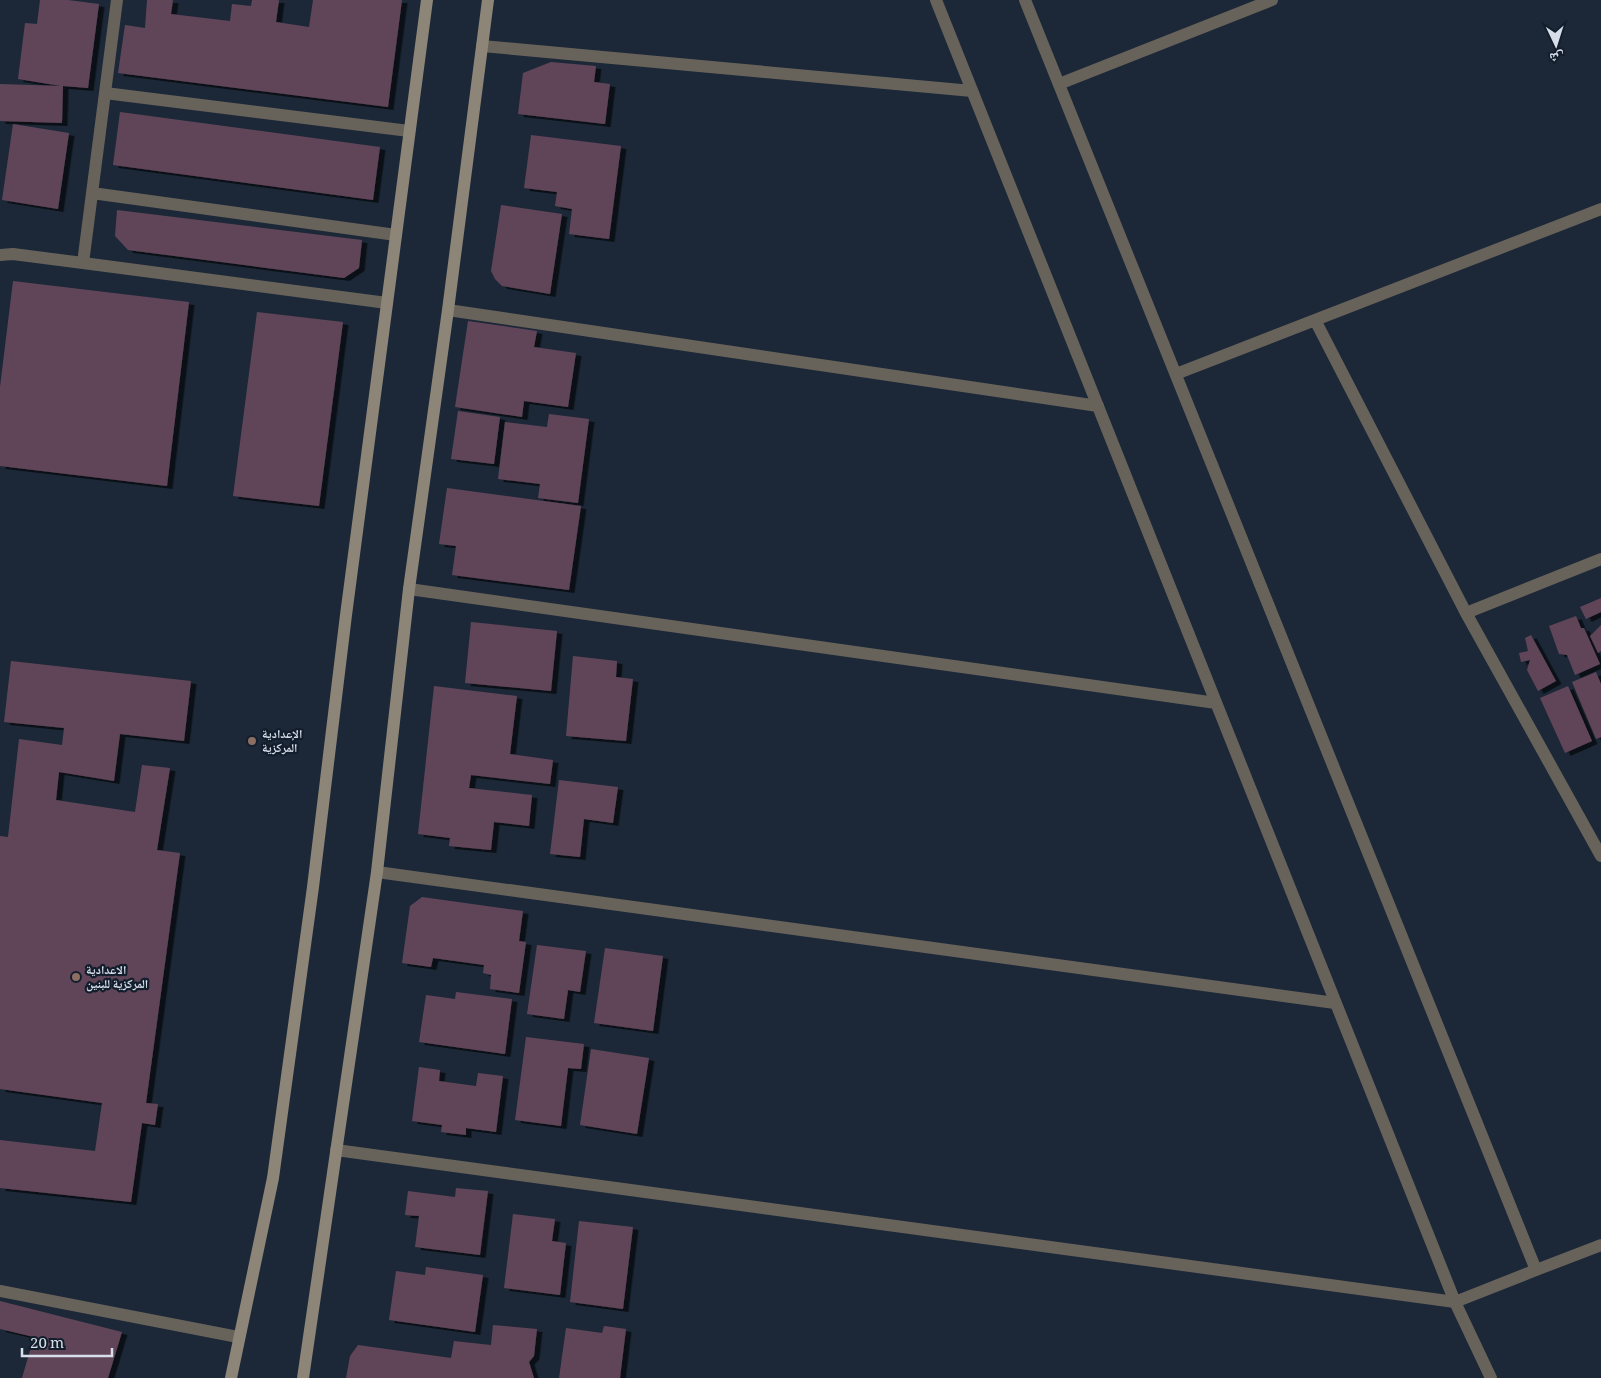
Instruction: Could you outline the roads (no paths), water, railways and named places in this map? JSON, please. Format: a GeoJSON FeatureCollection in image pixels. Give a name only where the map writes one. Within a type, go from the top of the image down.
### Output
{"type":"FeatureCollection","features":[{"type":"Feature","properties":{"kind":"main road"},"geometry":{"type":"LineString","coordinates":[[231,1378],[238,1337],[273,1178],[313,886],[346,616],[427,0]]}},
{"type":"Feature","properties":{"kind":"main road"},"geometry":{"type":"LineString","coordinates":[[303,1378],[377,872],[409,589],[448,310],[488,0]]}},
{"type":"Feature","properties":{"kind":"street"},"geometry":{"type":"LineString","coordinates":[[83,263],[117,0]]}},
{"type":"Feature","properties":{"kind":"street"},"geometry":{"type":"LineString","coordinates":[[936,0],[1455,1302],[1491,1378]]}},
{"type":"Feature","properties":{"kind":"street"},"geometry":{"type":"LineString","coordinates":[[1025,0],[1536,1270]]}},
{"type":"Feature","properties":{"kind":"street"},"geometry":{"type":"LineString","coordinates":[[1059,84],[1272,0]]}},
{"type":"Feature","properties":{"kind":"street"},"geometry":{"type":"LineString","coordinates":[[482,46],[972,91]]}},
{"type":"Feature","properties":{"kind":"street"},"geometry":{"type":"LineString","coordinates":[[105,93],[409,131]]}},
{"type":"Feature","properties":{"kind":"street"},"geometry":{"type":"LineString","coordinates":[[92,194],[396,234]]}},
{"type":"Feature","properties":{"kind":"street"},"geometry":{"type":"LineString","coordinates":[[1176,374],[1601,209]]}},
{"type":"Feature","properties":{"kind":"street"},"geometry":{"type":"LineString","coordinates":[[0,256],[13,254],[387,303]]}},
{"type":"Feature","properties":{"kind":"street"},"geometry":{"type":"LineString","coordinates":[[448,310],[1098,406]]}},
{"type":"Feature","properties":{"kind":"street"},"geometry":{"type":"LineString","coordinates":[[1315,320],[1466,613],[1601,856]]}},
{"type":"Feature","properties":{"kind":"street"},"geometry":{"type":"LineString","coordinates":[[1466,613],[1601,559]]}},
{"type":"Feature","properties":{"kind":"street"},"geometry":{"type":"LineString","coordinates":[[409,589],[1216,703]]}},
{"type":"Feature","properties":{"kind":"street"},"geometry":{"type":"LineString","coordinates":[[377,872],[1335,1003]]}},
{"type":"Feature","properties":{"kind":"street"},"geometry":{"type":"LineString","coordinates":[[336,1150],[1455,1302],[1601,1245]]}},
{"type":"Feature","properties":{"kind":"street"},"geometry":{"type":"LineString","coordinates":[[0,1291],[238,1337]]}},
{"type":"Feature","properties":{"kind":"place","name":"الإعدادية المركزية"},"geometry":{"type":"Point","coordinates":[252,741]}},
{"type":"Feature","properties":{"kind":"place","name":"الاعدادية المركزية للبنين"},"geometry":{"type":"Point","coordinates":[76,977]}}]}
